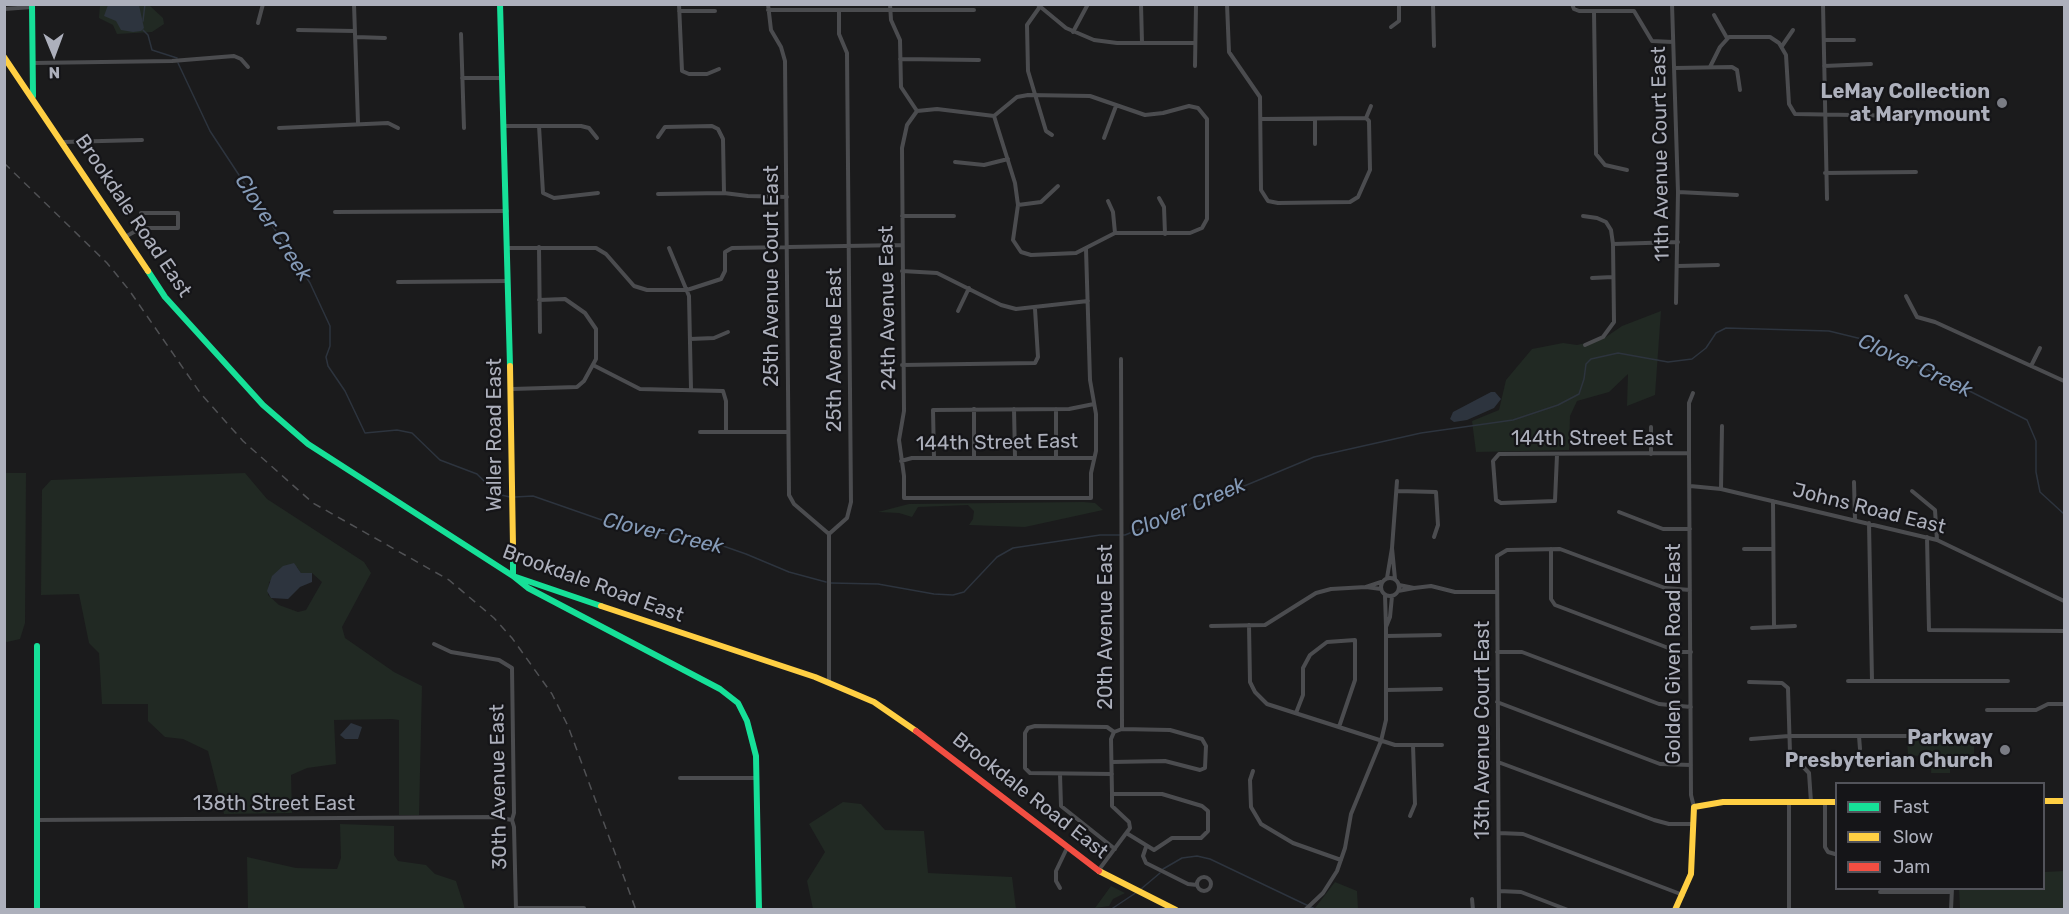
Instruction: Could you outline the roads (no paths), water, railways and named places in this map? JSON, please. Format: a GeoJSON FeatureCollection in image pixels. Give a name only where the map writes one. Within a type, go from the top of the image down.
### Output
{"type":"FeatureCollection","features":[{"type":"Feature","properties":{"kind":"street"},"geometry":{"type":"LineString","coordinates":[[258,22],[263,4]]}},
{"type":"Feature","properties":{"kind":"street"},"geometry":{"type":"LineString","coordinates":[[354,4],[358,123]]}},
{"type":"Feature","properties":{"kind":"street","name":"Waller Road East"},"geometry":{"type":"LineString","coordinates":[[500,4],[512,389],[513,576]]}},
{"type":"Feature","properties":{"kind":"street"},"geometry":{"type":"LineString","coordinates":[[679,4],[682,71],[689,74],[707,74],[719,69]]}},
{"type":"Feature","properties":{"kind":"street","name":"25th Avenue Court East"},"geometry":{"type":"LineString","coordinates":[[768,4],[771,30],[785,61],[790,498],[829,534]]}},
{"type":"Feature","properties":{"kind":"street"},"geometry":{"type":"LineString","coordinates":[[890,4],[892,23],[900,40],[901,87],[917,111],[937,109],[994,116],[1017,97],[1034,95],[1090,96],[1145,114],[1193,106],[1203,112],[1207,122],[1206,221],[1202,228],[1190,233],[1115,233],[1076,253],[1030,255],[1019,250],[1013,240],[1018,205],[1008,159],[994,116]]}},
{"type":"Feature","properties":{"kind":"street"},"geometry":{"type":"LineString","coordinates":[[1073,32],[1088,4]]}},
{"type":"Feature","properties":{"kind":"street"},"geometry":{"type":"LineString","coordinates":[[1142,4],[1142,43]]}},
{"type":"Feature","properties":{"kind":"street"},"geometry":{"type":"LineString","coordinates":[[1227,4],[1229,52],[1260,97],[1261,190],[1268,201],[1278,203],[1354,200],[1360,194],[1369,173],[1370,121],[1366,118],[1261,118]]}},
{"type":"Feature","properties":{"kind":"street"},"geometry":{"type":"LineString","coordinates":[[1390,27],[1399,21],[1399,4]]}},
{"type":"Feature","properties":{"kind":"street"},"geometry":{"type":"LineString","coordinates":[[1433,4],[1434,46]]}},
{"type":"Feature","properties":{"kind":"street"},"geometry":{"type":"LineString","coordinates":[[1572,4],[1575,10],[1634,11],[1652,41],[1673,42]]}},
{"type":"Feature","properties":{"kind":"street","name":"11th Avenue Court East"},"geometry":{"type":"LineString","coordinates":[[1672,4],[1678,192],[1676,303]]}},
{"type":"Feature","properties":{"kind":"street"},"geometry":{"type":"LineString","coordinates":[[1823,4],[1827,199]]}},
{"type":"Feature","properties":{"kind":"street"},"geometry":{"type":"LineString","coordinates":[[1195,66],[1196,5]]}},
{"type":"Feature","properties":{"kind":"street"},"geometry":{"type":"LineString","coordinates":[[4,9],[32,6],[33,96]]}},
{"type":"Feature","properties":{"kind":"street"},"geometry":{"type":"LineString","coordinates":[[1052,135],[1046,132],[1028,71],[1027,25],[1038,6],[1073,32],[1103,41],[1194,43]]}},
{"type":"Feature","properties":{"kind":"street"},"geometry":{"type":"LineString","coordinates":[[768,10],[974,10]]}},
{"type":"Feature","properties":{"kind":"street"},"geometry":{"type":"LineString","coordinates":[[679,11],[715,11]]}},
{"type":"Feature","properties":{"kind":"street","name":"25th Avenue East"},"geometry":{"type":"LineString","coordinates":[[829,534],[847,518],[850,508],[847,53],[839,34],[839,11]]}},
{"type":"Feature","properties":{"kind":"street"},"geometry":{"type":"LineString","coordinates":[[1594,11],[1596,154],[1605,165],[1627,170]]}},
{"type":"Feature","properties":{"kind":"street"},"geometry":{"type":"LineString","coordinates":[[1714,15],[1727,38]]}},
{"type":"Feature","properties":{"kind":"street"},"geometry":{"type":"LineString","coordinates":[[298,30],[355,32]]}},
{"type":"Feature","properties":{"kind":"street"},"geometry":{"type":"LineString","coordinates":[[1782,46],[1793,30]]}},
{"type":"Feature","properties":{"kind":"street"},"geometry":{"type":"LineString","coordinates":[[461,34],[464,128]]}},
{"type":"Feature","properties":{"kind":"street"},"geometry":{"type":"LineString","coordinates":[[356,37],[385,38]]}},
{"type":"Feature","properties":{"kind":"street"},"geometry":{"type":"LineString","coordinates":[[1727,38],[1770,37],[1782,46],[1787,58],[1790,107],[1795,114],[1911,116]]}},
{"type":"Feature","properties":{"kind":"street"},"geometry":{"type":"LineString","coordinates":[[1710,67],[1727,38]]}},
{"type":"Feature","properties":{"kind":"street"},"geometry":{"type":"LineString","coordinates":[[1824,40],[1854,40]]}},
{"type":"Feature","properties":{"kind":"street"},"geometry":{"type":"LineString","coordinates":[[33,63],[172,61],[234,56],[241,59],[248,67]]}},
{"type":"Feature","properties":{"kind":"street","name":"Brookdale Road East"},"geometry":{"type":"LineString","coordinates":[[4,57],[33,96],[170,303],[263,405],[294,433],[483,560],[513,576],[829,683],[868,699],[910,725],[1098,871],[1176,909]]}},
{"type":"Feature","properties":{"kind":"street"},"geometry":{"type":"LineString","coordinates":[[900,59],[979,60]]}},
{"type":"Feature","properties":{"kind":"street"},"geometry":{"type":"LineString","coordinates":[[1824,66],[1871,64]]}},
{"type":"Feature","properties":{"kind":"street"},"geometry":{"type":"LineString","coordinates":[[1674,68],[1736,69],[1740,90]]}},
{"type":"Feature","properties":{"kind":"street"},"geometry":{"type":"LineString","coordinates":[[21,80],[33,74]]}},
{"type":"Feature","properties":{"kind":"street"},"geometry":{"type":"LineString","coordinates":[[462,78],[503,78]]}},
{"type":"Feature","properties":{"kind":"street"},"geometry":{"type":"LineString","coordinates":[[1104,138],[1116,106]]}},
{"type":"Feature","properties":{"kind":"street"},"geometry":{"type":"LineString","coordinates":[[1366,118],[1371,106]]}},
{"type":"Feature","properties":{"kind":"street","name":"24th Avenue East"},"geometry":{"type":"LineString","coordinates":[[917,111],[905,131],[902,148],[904,411],[899,440],[904,498],[1092,498],[1091,473],[1094,458]]}},
{"type":"Feature","properties":{"kind":"street"},"geometry":{"type":"LineString","coordinates":[[1315,119],[1315,144]]}},
{"type":"Feature","properties":{"kind":"street"},"geometry":{"type":"LineString","coordinates":[[279,128],[351,126],[358,123],[388,123],[398,128]]}},
{"type":"Feature","properties":{"kind":"street"},"geometry":{"type":"LineString","coordinates":[[504,126],[581,126],[589,128],[597,138]]}},
{"type":"Feature","properties":{"kind":"street"},"geometry":{"type":"LineString","coordinates":[[539,126],[541,187],[545,195],[554,198],[598,193]]}},
{"type":"Feature","properties":{"kind":"street"},"geometry":{"type":"LineString","coordinates":[[658,137],[665,127],[712,126],[720,131],[723,139],[724,193]]}},
{"type":"Feature","properties":{"kind":"street"},"geometry":{"type":"LineString","coordinates":[[63,142],[142,140]]}},
{"type":"Feature","properties":{"kind":"street"},"geometry":{"type":"LineString","coordinates":[[956,162],[984,165],[1008,159]]}},
{"type":"Feature","properties":{"kind":"street"},"geometry":{"type":"LineString","coordinates":[[1826,172],[1916,172]]}},
{"type":"Feature","properties":{"kind":"street"},"geometry":{"type":"LineString","coordinates":[[1018,205],[1041,202],[1058,186]]}},
{"type":"Feature","properties":{"kind":"street"},"geometry":{"type":"LineString","coordinates":[[1678,192],[1737,195]]}},
{"type":"Feature","properties":{"kind":"street"},"geometry":{"type":"LineString","coordinates":[[658,194],[724,193],[787,197]]}},
{"type":"Feature","properties":{"kind":"street"},"geometry":{"type":"LineString","coordinates":[[1159,198],[1164,207],[1165,234]]}},
{"type":"Feature","properties":{"kind":"street"},"geometry":{"type":"LineString","coordinates":[[1108,201],[1113,212],[1115,233]]}},
{"type":"Feature","properties":{"kind":"street"},"geometry":{"type":"LineString","coordinates":[[335,212],[507,211]]}},
{"type":"Feature","properties":{"kind":"street"},"geometry":{"type":"LineString","coordinates":[[125,237],[141,228],[178,228],[178,213],[141,213],[141,228]]}},
{"type":"Feature","properties":{"kind":"street"},"geometry":{"type":"LineString","coordinates":[[902,216],[954,216]]}},
{"type":"Feature","properties":{"kind":"street"},"geometry":{"type":"LineString","coordinates":[[1583,216],[1598,218],[1606,222],[1611,230],[1613,244],[1614,322],[1612,328],[1599,340],[1585,345]]}},
{"type":"Feature","properties":{"kind":"street"},"geometry":{"type":"LineString","coordinates":[[1613,244],[1678,242]]}},
{"type":"Feature","properties":{"kind":"street"},"geometry":{"type":"LineString","coordinates":[[508,248],[600,250],[634,286],[647,290],[687,290],[697,289],[721,279],[724,275],[725,255],[728,250],[902,245]]}},
{"type":"Feature","properties":{"kind":"street"},"geometry":{"type":"LineString","coordinates":[[539,247],[540,332]]}},
{"type":"Feature","properties":{"kind":"street"},"geometry":{"type":"LineString","coordinates":[[669,248],[687,290],[691,389]]}},
{"type":"Feature","properties":{"kind":"street"},"geometry":{"type":"LineString","coordinates":[[1086,249],[1090,380],[1094,404],[1096,451],[1094,458]]}},
{"type":"Feature","properties":{"kind":"street"},"geometry":{"type":"LineString","coordinates":[[1678,266],[1718,265]]}},
{"type":"Feature","properties":{"kind":"street"},"geometry":{"type":"LineString","coordinates":[[902,271],[937,273],[1006,307],[1035,309],[1058,303],[1088,301]]}},
{"type":"Feature","properties":{"kind":"street"},"geometry":{"type":"LineString","coordinates":[[1592,278],[1613,277]]}},
{"type":"Feature","properties":{"kind":"street"},"geometry":{"type":"LineString","coordinates":[[398,282],[509,281]]}},
{"type":"Feature","properties":{"kind":"street"},"geometry":{"type":"LineString","coordinates":[[958,310],[969,288]]}},
{"type":"Feature","properties":{"kind":"street"},"geometry":{"type":"LineString","coordinates":[[1906,296],[1917,317],[1935,322],[2064,381]]}},
{"type":"Feature","properties":{"kind":"street"},"geometry":{"type":"LineString","coordinates":[[512,389],[573,388],[581,385],[597,354],[597,334],[585,313],[569,301],[539,300]]}},
{"type":"Feature","properties":{"kind":"street"},"geometry":{"type":"LineString","coordinates":[[902,365],[1035,363],[1038,357],[1035,309]]}},
{"type":"Feature","properties":{"kind":"street"},"geometry":{"type":"LineString","coordinates":[[690,339],[714,338],[728,332]]}},
{"type":"Feature","properties":{"kind":"street"},"geometry":{"type":"LineString","coordinates":[[2031,366],[2040,348]]}},
{"type":"Feature","properties":{"kind":"street","name":"20th Avenue East"},"geometry":{"type":"LineString","coordinates":[[1121,358],[1122,729],[1114,732],[1112,794],[1113,808],[1130,824],[1128,834]]}},
{"type":"Feature","properties":{"kind":"street"},"geometry":{"type":"LineString","coordinates":[[592,367],[639,389],[723,391],[726,401],[726,432]]}},
{"type":"Feature","properties":{"kind":"street","name":"Golden Given Road East"},"geometry":{"type":"LineString","coordinates":[[1675,909],[1684,895],[1691,869],[1694,807],[1691,765],[1689,453],[1689,403],[1693,393]]}},
{"type":"Feature","properties":{"kind":"street"},"geometry":{"type":"LineString","coordinates":[[934,458],[933,410],[1056,409],[1094,404]]}},
{"type":"Feature","properties":{"kind":"street"},"geometry":{"type":"LineString","coordinates":[[1014,409],[1015,457]]}},
{"type":"Feature","properties":{"kind":"street"},"geometry":{"type":"LineString","coordinates":[[1056,409],[1056,456]]}},
{"type":"Feature","properties":{"kind":"street"},"geometry":{"type":"LineString","coordinates":[[974,410],[974,457]]}},
{"type":"Feature","properties":{"kind":"street"},"geometry":{"type":"LineString","coordinates":[[1721,489],[1722,426]]}},
{"type":"Feature","properties":{"kind":"street"},"geometry":{"type":"LineString","coordinates":[[1651,427],[1651,454]]}},
{"type":"Feature","properties":{"kind":"street"},"geometry":{"type":"LineString","coordinates":[[700,432],[788,432]]}},
{"type":"Feature","properties":{"kind":"street","name":"144th Street East"},"geometry":{"type":"LineString","coordinates":[[1557,455],[1555,501],[1497,502],[1494,491],[1495,456],[1501,454],[1689,453]]}},
{"type":"Feature","properties":{"kind":"street","name":"144th Street East"},"geometry":{"type":"LineString","coordinates":[[902,461],[974,457],[1094,458]]}},
{"type":"Feature","properties":{"kind":"street"},"geometry":{"type":"LineString","coordinates":[[1366,587],[1387,578],[1398,491],[1397,481]]}},
{"type":"Feature","properties":{"kind":"street"},"geometry":{"type":"LineString","coordinates":[[1854,482],[1855,520]]}},
{"type":"Feature","properties":{"kind":"street","name":"Johns Road East"},"geometry":{"type":"LineString","coordinates":[[1690,486],[1721,489],[1937,540],[2064,601]]}},
{"type":"Feature","properties":{"kind":"street"},"geometry":{"type":"LineString","coordinates":[[1398,491],[1436,492],[1438,525],[1434,537]]}},
{"type":"Feature","properties":{"kind":"street"},"geometry":{"type":"LineString","coordinates":[[1912,491],[1935,510],[1937,540]]}},
{"type":"Feature","properties":{"kind":"street"},"geometry":{"type":"LineString","coordinates":[[1773,501],[1774,627]]}},
{"type":"Feature","properties":{"kind":"street"},"geometry":{"type":"LineString","coordinates":[[1619,512],[1663,529],[1690,530]]}},
{"type":"Feature","properties":{"kind":"street"},"geometry":{"type":"LineString","coordinates":[[1869,524],[1872,681]]}},
{"type":"Feature","properties":{"kind":"street"},"geometry":{"type":"LineString","coordinates":[[829,534],[829,683]]}},
{"type":"Feature","properties":{"kind":"street"},"geometry":{"type":"LineString","coordinates":[[1927,537],[1929,630],[2064,631]]}},
{"type":"Feature","properties":{"kind":"street"},"geometry":{"type":"LineString","coordinates":[[1392,548],[1395,579],[1399,585],[1398,591]]}},
{"type":"Feature","properties":{"kind":"street"},"geometry":{"type":"LineString","coordinates":[[1690,590],[1665,588],[1567,551],[1551,549],[1551,599],[1555,605],[1679,652],[1691,652]]}},
{"type":"Feature","properties":{"kind":"street","name":"13th Avenue Court East"},"geometry":{"type":"LineString","coordinates":[[1499,909],[1497,559],[1500,552],[1551,549]]}},
{"type":"Feature","properties":{"kind":"street"},"geometry":{"type":"LineString","coordinates":[[1744,549],[1773,549]]}},
{"type":"Feature","properties":{"kind":"street"},"geometry":{"type":"LineString","coordinates":[[513,576],[528,588],[567,610],[734,699],[744,713],[752,739],[757,778],[759,909]]}},
{"type":"Feature","properties":{"kind":"street"},"geometry":{"type":"LineString","coordinates":[[1387,578],[1395,579]]}},
{"type":"Feature","properties":{"kind":"street"},"geometry":{"type":"LineString","coordinates":[[1305,909],[1328,886],[1341,860],[1351,814],[1381,741],[1386,720],[1386,627],[1385,595],[1381,589],[1382,582]]}},
{"type":"Feature","properties":{"kind":"street"},"geometry":{"type":"LineString","coordinates":[[1399,585],[1414,588]]}},
{"type":"Feature","properties":{"kind":"street"},"geometry":{"type":"LineString","coordinates":[[1386,627],[1390,617],[1392,596],[1398,591],[1431,586],[1455,592],[1496,592]]}},
{"type":"Feature","properties":{"kind":"street"},"geometry":{"type":"LineString","coordinates":[[1211,626],[1271,623],[1298,602],[1331,589],[1366,587],[1381,589]]}},
{"type":"Feature","properties":{"kind":"street"},"geometry":{"type":"LineString","coordinates":[[1385,595],[1392,596]]}},
{"type":"Feature","properties":{"kind":"street"},"geometry":{"type":"LineString","coordinates":[[1249,625],[1249,675],[1254,692],[1267,704],[1395,745],[1442,745]]}},
{"type":"Feature","properties":{"kind":"street"},"geometry":{"type":"LineString","coordinates":[[1752,628],[1795,626]]}},
{"type":"Feature","properties":{"kind":"street"},"geometry":{"type":"LineString","coordinates":[[1386,636],[1440,635]]}},
{"type":"Feature","properties":{"kind":"street"},"geometry":{"type":"LineString","coordinates":[[1296,713],[1303,694],[1303,668],[1310,655],[1327,642],[1355,640],[1355,680],[1339,727]]}},
{"type":"Feature","properties":{"kind":"street","name":"30th Avenue East"},"geometry":{"type":"LineString","coordinates":[[434,644],[451,652],[484,657],[511,665],[513,671],[514,803],[512,820],[516,909]]}},
{"type":"Feature","properties":{"kind":"street"},"geometry":{"type":"LineString","coordinates":[[37,646],[37,909]]}},
{"type":"Feature","properties":{"kind":"street"},"geometry":{"type":"LineString","coordinates":[[1497,652],[1522,652],[1659,704],[1691,707]]}},
{"type":"Feature","properties":{"kind":"street"},"geometry":{"type":"LineString","coordinates":[[1848,681],[2008,681]]}},
{"type":"Feature","properties":{"kind":"street"},"geometry":{"type":"LineString","coordinates":[[1749,682],[1785,684],[1789,691],[1789,736],[1792,756],[1810,776],[1811,802]]}},
{"type":"Feature","properties":{"kind":"street"},"geometry":{"type":"LineString","coordinates":[[1386,690],[1442,689]]}},
{"type":"Feature","properties":{"kind":"street"},"geometry":{"type":"LineString","coordinates":[[1497,702],[1660,764],[1691,765]]}},
{"type":"Feature","properties":{"kind":"street"},"geometry":{"type":"LineString","coordinates":[[1987,710],[2037,710],[2048,704],[2064,704]]}},
{"type":"Feature","properties":{"kind":"street"},"geometry":{"type":"LineString","coordinates":[[1112,774],[1032,774],[1027,771],[1025,733],[1028,728],[1107,727],[1114,732]]}},
{"type":"Feature","properties":{"kind":"street"},"geometry":{"type":"LineString","coordinates":[[1112,762],[1165,761],[1197,770],[1205,768],[1206,746],[1202,739],[1170,730],[1122,729]]}},
{"type":"Feature","properties":{"kind":"street"},"geometry":{"type":"LineString","coordinates":[[1751,739],[1789,736],[1941,736]]}},
{"type":"Feature","properties":{"kind":"street"},"geometry":{"type":"LineString","coordinates":[[1859,736],[1860,749]]}},
{"type":"Feature","properties":{"kind":"street"},"geometry":{"type":"LineString","coordinates":[[1410,816],[1415,804],[1413,746]]}},
{"type":"Feature","properties":{"kind":"street"},"geometry":{"type":"LineString","coordinates":[[1498,762],[1654,820],[1669,824],[1692,824]]}},
{"type":"Feature","properties":{"kind":"street"},"geometry":{"type":"LineString","coordinates":[[1253,771],[1250,780],[1251,807],[1261,824],[1293,843],[1341,860]]}},
{"type":"Feature","properties":{"kind":"street"},"geometry":{"type":"LineString","coordinates":[[1060,774],[1061,806],[1115,849]]}},
{"type":"Feature","properties":{"kind":"street"},"geometry":{"type":"LineString","coordinates":[[680,778],[757,778]]}},
{"type":"Feature","properties":{"kind":"street"},"geometry":{"type":"LineString","coordinates":[[1098,871],[1128,834],[1154,850],[1172,838],[1207,835],[1206,809],[1162,794],[1112,794]]}},
{"type":"Feature","properties":{"kind":"street"},"geometry":{"type":"LineString","coordinates":[[2045,801],[2064,801]]}},
{"type":"Feature","properties":{"kind":"street"},"geometry":{"type":"LineString","coordinates":[[1694,807],[1722,802],[1835,802]]}},
{"type":"Feature","properties":{"kind":"street"},"geometry":{"type":"LineString","coordinates":[[1789,802],[1789,909]]}},
{"type":"Feature","properties":{"kind":"street"},"geometry":{"type":"LineString","coordinates":[[1825,802],[1826,847],[1828,852],[1835,854]]}},
{"type":"Feature","properties":{"kind":"street","name":"138th Street East"},"geometry":{"type":"LineString","coordinates":[[37,820],[495,817],[512,820]]}},
{"type":"Feature","properties":{"kind":"street"},"geometry":{"type":"LineString","coordinates":[[1499,833],[1523,834],[1684,895]]}},
{"type":"Feature","properties":{"kind":"street"},"geometry":{"type":"LineString","coordinates":[[1146,847],[1143,856],[1146,863],[1188,884],[1197,885]]}},
{"type":"Feature","properties":{"kind":"street"},"geometry":{"type":"LineString","coordinates":[[1060,888],[1056,881],[1056,871],[1067,848]]}},
{"type":"Feature","properties":{"kind":"street"},"geometry":{"type":"LineString","coordinates":[[1880,892],[1951,890],[1951,909]]}},
{"type":"Feature","properties":{"kind":"street"},"geometry":{"type":"LineString","coordinates":[[1499,891],[1521,892],[1568,909]]}},
{"type":"Feature","properties":{"kind":"street"},"geometry":{"type":"LineString","coordinates":[[1472,899],[1473,909]]}},
{"type":"Feature","properties":{"kind":"street"},"geometry":{"type":"LineString","coordinates":[[516,909],[584,908]]}},
{"type":"Feature","properties":{"kind":"waterway"},"geometry":{"type":"LineString","coordinates":[[143,21],[145,4]]}},
{"type":"Feature","properties":{"kind":"waterway"},"geometry":{"type":"LineString","coordinates":[[143,30],[148,35],[152,50],[177,58]]}},
{"type":"Feature","properties":{"kind":"waterway","name":"Clover Creek"},"geometry":{"type":"LineString","coordinates":[[178,63],[210,131],[310,283],[330,326],[330,346],[326,357],[328,366],[345,391],[365,433],[397,430],[412,433],[440,460],[477,474],[497,494],[510,497]]}},
{"type":"Feature","properties":{"kind":"waterway","name":"Clover Creek"},"geometry":{"type":"LineString","coordinates":[[831,583],[878,584],[934,594],[953,595],[964,592],[997,557],[1013,548],[1100,535],[1125,535],[1170,517],[1193,503],[1213,499],[1314,457],[1421,433],[1513,420],[1558,405],[1579,394],[1586,364],[1591,359],[1618,353],[1668,362],[1692,359],[1706,348],[1716,333],[1726,328],[1829,331],[1870,341],[2027,420],[2036,441],[2036,472],[2040,492],[2064,514]]}},
{"type":"Feature","properties":{"kind":"waterway","name":"Clover Creek"},"geometry":{"type":"LineString","coordinates":[[515,497],[533,496],[619,526],[706,540],[789,572],[826,582]]}},
{"type":"Feature","properties":{"kind":"waterway"},"geometry":{"type":"LineString","coordinates":[[1163,869],[1182,858],[1197,856],[1210,859],[1317,910]]}},
{"type":"Feature","properties":{"kind":"waterway"},"geometry":{"type":"LineString","coordinates":[[1141,889],[1160,873]]}},
{"type":"Feature","properties":{"kind":"waterway"},"geometry":{"type":"LineString","coordinates":[[1110,910],[1137,892]]}},
{"type":"Feature","properties":{"kind":"railway"},"geometry":{"type":"LineString","coordinates":[[4,163],[107,263],[129,290],[201,394],[243,441],[313,503],[449,580],[494,618],[512,638],[552,694],[568,726],[636,910]]}},
{"type":"Feature","properties":{"kind":"place","name":"LeMay Collection at Marymount"},"geometry":{"type":"Point","coordinates":[2002,103]}},
{"type":"Feature","properties":{"kind":"place","name":"Parkway Presbyterian Church"},"geometry":{"type":"Point","coordinates":[2005,750]}}]}
